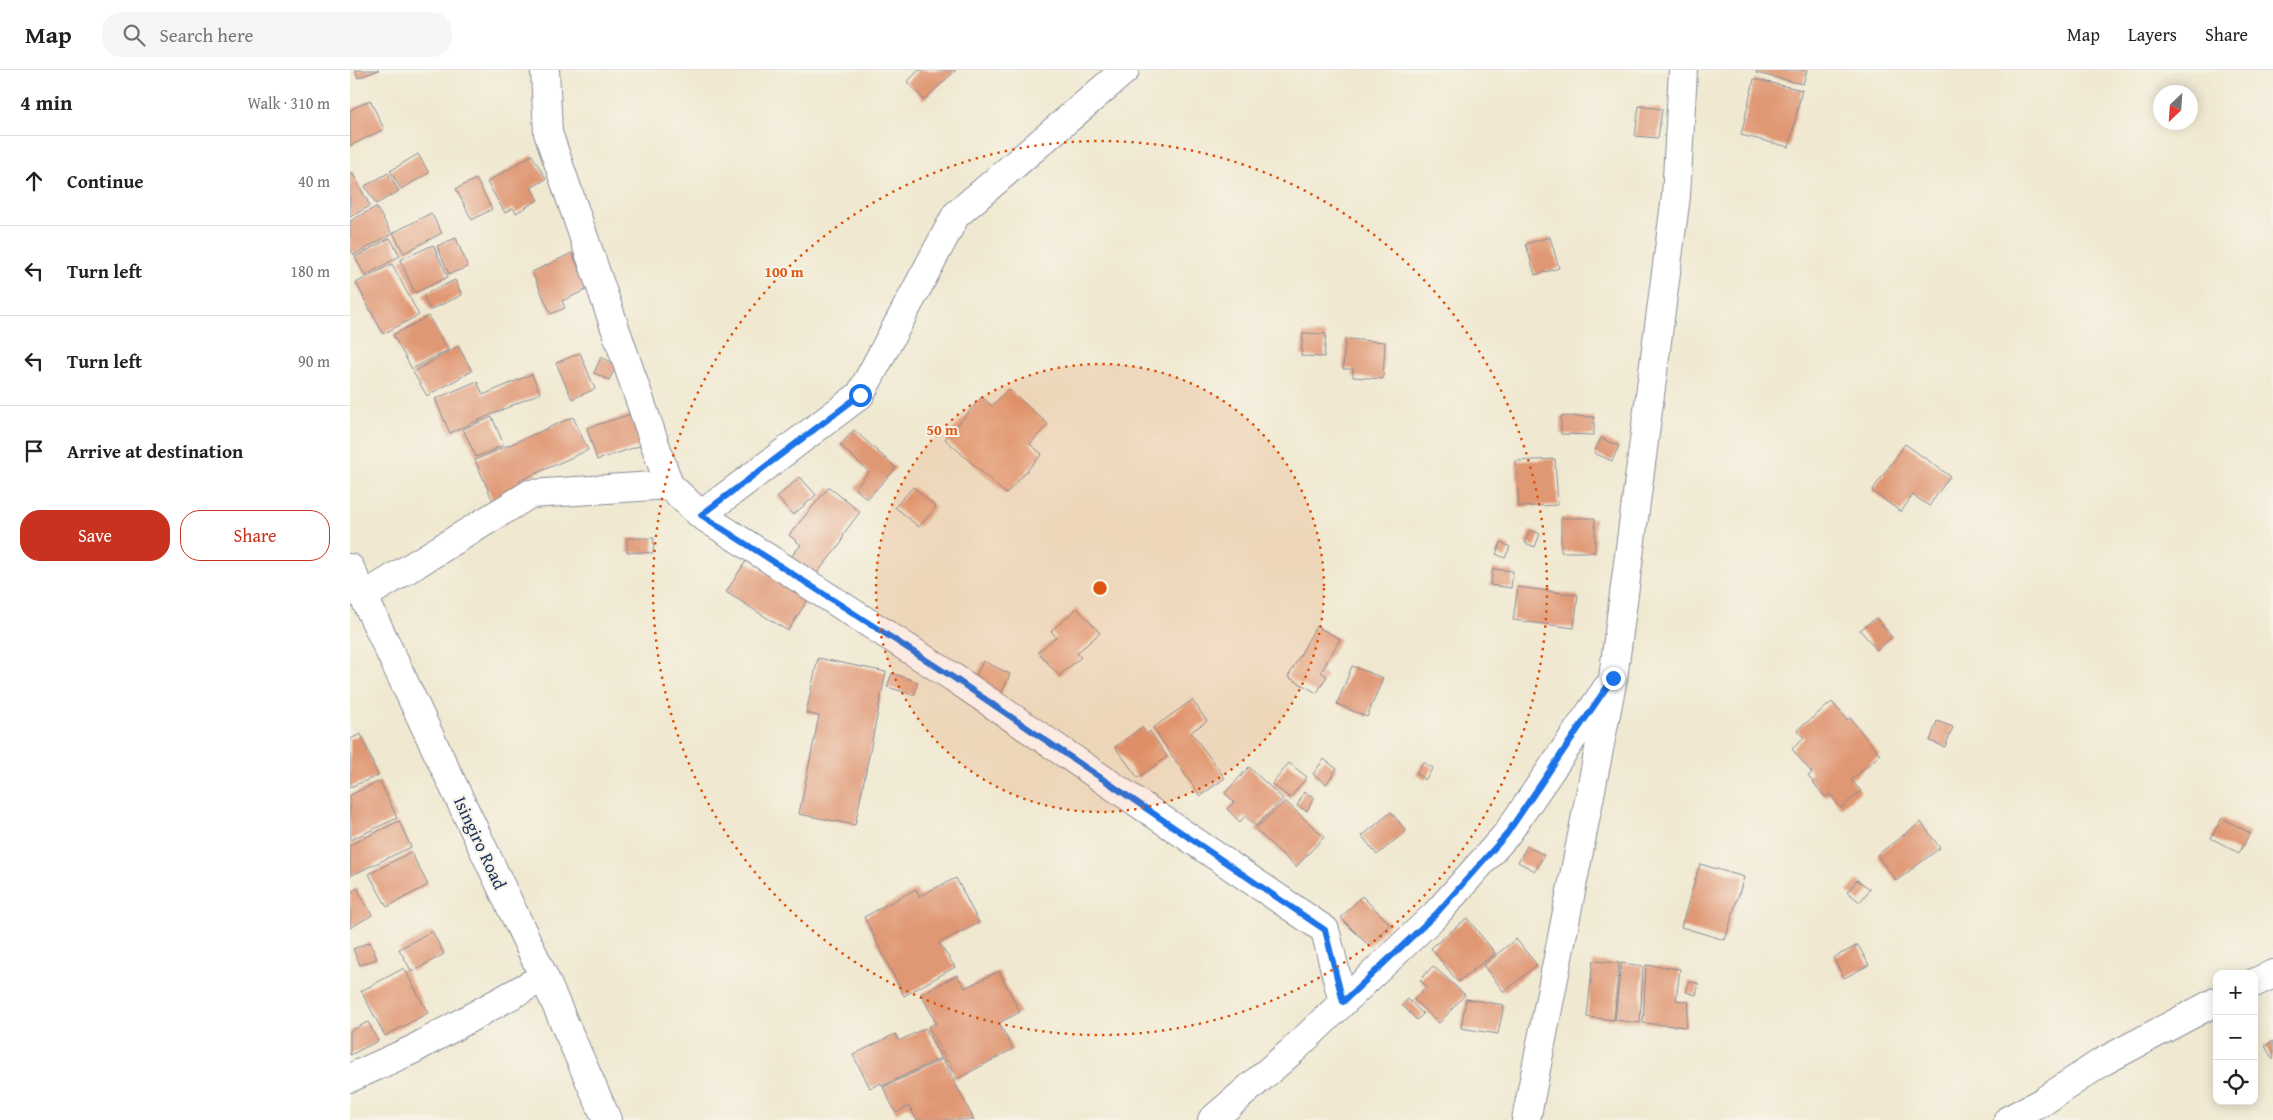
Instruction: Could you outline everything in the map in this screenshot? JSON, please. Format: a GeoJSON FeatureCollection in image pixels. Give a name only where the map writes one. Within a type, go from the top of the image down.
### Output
{"type":"FeatureCollection","features":[{"type":"Feature","properties":{"kind":"street"},"geometry":{"type":"LineString","coordinates":[[545,70],[548,133],[669,485],[701,515],[954,678],[1325,930],[1343,1002]]}},
{"type":"Feature","properties":{"kind":"street"},"geometry":{"type":"LineString","coordinates":[[701,515],[860,395],[956,215],[1125,70]]}},
{"type":"Feature","properties":{"kind":"street"},"geometry":{"type":"LineString","coordinates":[[1526,1120],[1613,678],[1676,196],[1683,70]]}},
{"type":"Feature","properties":{"kind":"street"},"geometry":{"type":"LineString","coordinates":[[364,596],[530,494],[669,485]]}},
{"type":"Feature","properties":{"kind":"street","name":"Isingiro Road"},"geometry":{"type":"LineString","coordinates":[[350,568],[544,977],[607,1120]]}},
{"type":"Feature","properties":{"kind":"street"},"geometry":{"type":"LineString","coordinates":[[1212,1120],[1292,1051],[1436,914],[1506,835],[1613,678]]}},
{"type":"Feature","properties":{"kind":"street"},"geometry":{"type":"LineString","coordinates":[[2258,981],[2273,974]]}},
{"type":"Feature","properties":{"kind":"street"},"geometry":{"type":"LineString","coordinates":[[350,1078],[412,1050],[544,977]]}},
{"type":"Feature","properties":{"kind":"street"},"geometry":{"type":"LineString","coordinates":[[2008,1120],[2042,1102],[2102,1062],[2213,1003]]}},
{"type":"Feature","properties":{"kind":"building"},"geometry":{"type":"Polygon","coordinates":[[[355,70],[379,70],[358,78],[355,70]]]}},
{"type":"Feature","properties":{"kind":"building"},"geometry":{"type":"Polygon","coordinates":[[[919,70],[956,70],[924,100],[907,82],[919,70]]]}},
{"type":"Feature","properties":{"kind":"building"},"geometry":{"type":"Polygon","coordinates":[[[1757,70],[1807,70],[1803,84],[1756,73],[1757,70]]]}},
{"type":"Feature","properties":{"kind":"building"},"geometry":{"type":"Polygon","coordinates":[[[1754,79],[1802,90],[1789,147],[1741,135],[1754,79]]]}},
{"type":"Feature","properties":{"kind":"building"},"geometry":{"type":"Polygon","coordinates":[[[370,100],[384,129],[350,146],[350,110],[370,100]]]}},
{"type":"Feature","properties":{"kind":"building"},"geometry":{"type":"Polygon","coordinates":[[[1639,106],[1662,109],[1658,138],[1635,136],[1639,106]]]}},
{"type":"Feature","properties":{"kind":"building"},"geometry":{"type":"Polygon","coordinates":[[[418,154],[429,173],[401,189],[390,171],[418,154]]]}},
{"type":"Feature","properties":{"kind":"building"},"geometry":{"type":"Polygon","coordinates":[[[532,155],[546,179],[531,188],[538,200],[516,213],[513,208],[505,213],[487,182],[532,155]]]}},
{"type":"Feature","properties":{"kind":"building"},"geometry":{"type":"Polygon","coordinates":[[[352,172],[370,206],[350,217],[350,173],[352,172]]]}},
{"type":"Feature","properties":{"kind":"building"},"geometry":{"type":"Polygon","coordinates":[[[388,173],[399,191],[376,204],[365,186],[388,173]]]}},
{"type":"Feature","properties":{"kind":"building"},"geometry":{"type":"Polygon","coordinates":[[[476,179],[492,209],[472,220],[456,189],[476,179]]]}},
{"type":"Feature","properties":{"kind":"building"},"geometry":{"type":"Polygon","coordinates":[[[376,207],[392,234],[354,255],[350,248],[350,221],[376,207]]]}},
{"type":"Feature","properties":{"kind":"building"},"geometry":{"type":"Polygon","coordinates":[[[431,213],[442,233],[404,253],[393,233],[431,213]]]}},
{"type":"Feature","properties":{"kind":"building"},"geometry":{"type":"Polygon","coordinates":[[[1550,237],[1559,268],[1535,275],[1526,244],[1550,237]]]}},
{"type":"Feature","properties":{"kind":"building"},"geometry":{"type":"Polygon","coordinates":[[[390,238],[400,256],[365,276],[355,257],[390,238]]]}},
{"type":"Feature","properties":{"kind":"building"},"geometry":{"type":"Polygon","coordinates":[[[456,238],[468,267],[449,274],[437,246],[456,238]]]}},
{"type":"Feature","properties":{"kind":"building"},"geometry":{"type":"Polygon","coordinates":[[[433,245],[448,277],[415,293],[400,260],[433,245]]]}},
{"type":"Feature","properties":{"kind":"building"},"geometry":{"type":"Polygon","coordinates":[[[572,253],[588,289],[562,301],[565,308],[551,314],[532,272],[572,253]]]}},
{"type":"Feature","properties":{"kind":"building"},"geometry":{"type":"Polygon","coordinates":[[[392,264],[419,315],[383,334],[356,283],[392,264]]]}},
{"type":"Feature","properties":{"kind":"building"},"geometry":{"type":"Polygon","coordinates":[[[455,280],[462,295],[430,310],[423,295],[455,280]]]}},
{"type":"Feature","properties":{"kind":"building"},"geometry":{"type":"Polygon","coordinates":[[[428,316],[448,350],[412,369],[393,335],[428,316]]]}},
{"type":"Feature","properties":{"kind":"building"},"geometry":{"type":"Polygon","coordinates":[[[1303,333],[1326,334],[1324,357],[1301,356],[1303,333]]]}},
{"type":"Feature","properties":{"kind":"building"},"geometry":{"type":"Polygon","coordinates":[[[1345,339],[1385,342],[1383,379],[1353,377],[1353,369],[1343,369],[1345,339]]]}},
{"type":"Feature","properties":{"kind":"building"},"geometry":{"type":"Polygon","coordinates":[[[458,346],[472,371],[427,396],[413,372],[458,346]]]}},
{"type":"Feature","properties":{"kind":"building"},"geometry":{"type":"Polygon","coordinates":[[[580,353],[595,389],[572,399],[556,363],[580,353]]]}},
{"type":"Feature","properties":{"kind":"building"},"geometry":{"type":"Polygon","coordinates":[[[601,357],[617,365],[609,380],[594,373],[601,357]]]}},
{"type":"Feature","properties":{"kind":"building"},"geometry":{"type":"Polygon","coordinates":[[[532,374],[540,393],[450,433],[435,399],[477,381],[483,395],[532,374]]]}},
{"type":"Feature","properties":{"kind":"building"},"geometry":{"type":"Polygon","coordinates":[[[1008,389],[1048,424],[1030,444],[1042,454],[1006,494],[945,439],[982,397],[992,406],[1008,389]]]}},
{"type":"Feature","properties":{"kind":"building"},"geometry":{"type":"Polygon","coordinates":[[[631,414],[642,445],[597,460],[587,428],[631,414]]]}},
{"type":"Feature","properties":{"kind":"building"},"geometry":{"type":"Polygon","coordinates":[[[1561,416],[1594,417],[1594,435],[1561,434],[1561,416]]]}},
{"type":"Feature","properties":{"kind":"building"},"geometry":{"type":"Polygon","coordinates":[[[492,417],[504,445],[476,457],[463,429],[492,417]]]}},
{"type":"Feature","properties":{"kind":"building"},"geometry":{"type":"Polygon","coordinates":[[[573,417],[588,450],[519,481],[525,495],[496,508],[475,460],[573,417]]]}},
{"type":"Feature","properties":{"kind":"building"},"geometry":{"type":"Polygon","coordinates":[[[854,430],[896,468],[867,499],[855,488],[869,472],[840,445],[854,430]]]}},
{"type":"Feature","properties":{"kind":"building"},"geometry":{"type":"Polygon","coordinates":[[[1601,438],[1619,446],[1612,461],[1594,453],[1601,438]]]}},
{"type":"Feature","properties":{"kind":"building"},"geometry":{"type":"Polygon","coordinates":[[[1905,444],[1950,476],[1929,506],[1913,495],[1901,512],[1872,491],[1905,444]]]}},
{"type":"Feature","properties":{"kind":"building"},"geometry":{"type":"Polygon","coordinates":[[[1555,459],[1558,505],[1519,507],[1516,461],[1555,459]]]}},
{"type":"Feature","properties":{"kind":"building"},"geometry":{"type":"Polygon","coordinates":[[[800,477],[816,495],[793,515],[777,497],[800,477]]]}},
{"type":"Feature","properties":{"kind":"building"},"geometry":{"type":"Polygon","coordinates":[[[829,487],[860,512],[844,533],[842,542],[813,578],[789,559],[801,545],[789,535],[829,487]]]}},
{"type":"Feature","properties":{"kind":"building"},"geometry":{"type":"Polygon","coordinates":[[[913,487],[936,507],[919,527],[895,507],[913,487]]]}},
{"type":"Feature","properties":{"kind":"building"},"geometry":{"type":"Polygon","coordinates":[[[1561,518],[1595,518],[1595,552],[1561,552],[1561,518]]]}},
{"type":"Feature","properties":{"kind":"building"},"geometry":{"type":"Polygon","coordinates":[[[1530,530],[1540,534],[1535,547],[1525,543],[1530,530]]]}},
{"type":"Feature","properties":{"kind":"building"},"geometry":{"type":"Polygon","coordinates":[[[627,538],[654,538],[653,553],[627,552],[627,538]]]}},
{"type":"Feature","properties":{"kind":"building"},"geometry":{"type":"Polygon","coordinates":[[[1501,542],[1510,547],[1505,558],[1496,554],[1501,542]]]}},
{"type":"Feature","properties":{"kind":"building"},"geometry":{"type":"Polygon","coordinates":[[[746,561],[808,599],[788,631],[726,592],[746,561]]]}},
{"type":"Feature","properties":{"kind":"building"},"geometry":{"type":"Polygon","coordinates":[[[1493,569],[1513,571],[1511,588],[1490,585],[1493,569]]]}},
{"type":"Feature","properties":{"kind":"building"},"geometry":{"type":"Polygon","coordinates":[[[1518,587],[1578,595],[1574,628],[1513,620],[1518,587]]]}},
{"type":"Feature","properties":{"kind":"building"},"geometry":{"type":"Polygon","coordinates":[[[1077,608],[1100,633],[1077,653],[1081,657],[1059,676],[1038,652],[1056,637],[1051,631],[1077,608]]]}},
{"type":"Feature","properties":{"kind":"building"},"geometry":{"type":"Polygon","coordinates":[[[1876,618],[1892,637],[1877,650],[1860,630],[1876,618]]]}},
{"type":"Feature","properties":{"kind":"building"},"geometry":{"type":"Polygon","coordinates":[[[1316,626],[1340,639],[1321,672],[1327,676],[1317,693],[1288,677],[1316,626]]]}},
{"type":"Feature","properties":{"kind":"building"},"geometry":{"type":"Polygon","coordinates":[[[818,658],[886,672],[855,825],[799,814],[819,716],[806,713],[818,658]]]}},
{"type":"Feature","properties":{"kind":"building"},"geometry":{"type":"Polygon","coordinates":[[[983,661],[1010,674],[1001,695],[973,682],[983,661]]]}},
{"type":"Feature","properties":{"kind":"building"},"geometry":{"type":"Polygon","coordinates":[[[1352,666],[1383,678],[1367,717],[1337,704],[1352,666]]]}},
{"type":"Feature","properties":{"kind":"building"},"geometry":{"type":"Polygon","coordinates":[[[892,673],[918,682],[914,695],[887,687],[892,673]]]}},
{"type":"Feature","properties":{"kind":"building"},"geometry":{"type":"Polygon","coordinates":[[[1192,700],[1207,721],[1191,732],[1225,778],[1200,796],[1153,728],[1192,700]]]}},
{"type":"Feature","properties":{"kind":"building"},"geometry":{"type":"Polygon","coordinates":[[[1832,702],[1847,720],[1850,718],[1880,755],[1851,780],[1861,791],[1841,808],[1830,794],[1825,797],[1808,776],[1812,773],[1792,749],[1804,738],[1797,730],[1832,702]]]}},
{"type":"Feature","properties":{"kind":"building"},"geometry":{"type":"Polygon","coordinates":[[[1937,721],[1953,727],[1945,747],[1930,741],[1937,721]]]}},
{"type":"Feature","properties":{"kind":"building"},"geometry":{"type":"Polygon","coordinates":[[[1142,727],[1147,734],[1150,731],[1167,757],[1138,778],[1115,747],[1142,727]]]}},
{"type":"Feature","properties":{"kind":"building"},"geometry":{"type":"Polygon","coordinates":[[[361,734],[378,776],[350,787],[350,739],[361,734]]]}},
{"type":"Feature","properties":{"kind":"building"},"geometry":{"type":"Polygon","coordinates":[[[1324,759],[1337,769],[1326,784],[1313,774],[1324,759]]]}},
{"type":"Feature","properties":{"kind":"building"},"geometry":{"type":"Polygon","coordinates":[[[1423,762],[1433,768],[1425,780],[1416,774],[1423,762]]]}},
{"type":"Feature","properties":{"kind":"building"},"geometry":{"type":"Polygon","coordinates":[[[1289,763],[1307,777],[1290,798],[1272,784],[1289,763]]]}},
{"type":"Feature","properties":{"kind":"building"},"geometry":{"type":"Polygon","coordinates":[[[1249,767],[1283,799],[1256,826],[1245,816],[1240,822],[1227,809],[1234,802],[1225,793],[1249,767]]]}},
{"type":"Feature","properties":{"kind":"building"},"geometry":{"type":"Polygon","coordinates":[[[380,781],[397,818],[350,840],[350,795],[380,781]]]}},
{"type":"Feature","properties":{"kind":"building"},"geometry":{"type":"Polygon","coordinates":[[[1304,792],[1314,797],[1307,811],[1297,806],[1304,792]]]}},
{"type":"Feature","properties":{"kind":"building"},"geometry":{"type":"Polygon","coordinates":[[[1285,801],[1324,837],[1296,867],[1255,829],[1285,801]]]}},
{"type":"Feature","properties":{"kind":"building"},"geometry":{"type":"Polygon","coordinates":[[[1391,812],[1406,831],[1377,855],[1362,836],[1391,812]]]}},
{"type":"Feature","properties":{"kind":"building"},"geometry":{"type":"Polygon","coordinates":[[[2222,818],[2250,833],[2239,853],[2211,838],[2222,818]]]}},
{"type":"Feature","properties":{"kind":"building"},"geometry":{"type":"Polygon","coordinates":[[[399,821],[411,847],[350,876],[350,845],[399,821]]]}},
{"type":"Feature","properties":{"kind":"building"},"geometry":{"type":"Polygon","coordinates":[[[1921,822],[1940,848],[1896,881],[1877,855],[1921,822]]]}},
{"type":"Feature","properties":{"kind":"building"},"geometry":{"type":"Polygon","coordinates":[[[1527,846],[1544,855],[1535,871],[1518,862],[1527,846]]]}},
{"type":"Feature","properties":{"kind":"building"},"geometry":{"type":"Polygon","coordinates":[[[411,852],[428,885],[387,907],[369,874],[411,852]]]}},
{"type":"Feature","properties":{"kind":"building"},"geometry":{"type":"Polygon","coordinates":[[[1700,864],[1744,877],[1725,940],[1681,927],[1700,864]]]}},
{"type":"Feature","properties":{"kind":"building"},"geometry":{"type":"Polygon","coordinates":[[[956,878],[979,923],[939,943],[955,967],[904,996],[864,917],[916,889],[919,896],[956,878]]]}},
{"type":"Feature","properties":{"kind":"building"},"geometry":{"type":"Polygon","coordinates":[[[1857,880],[1870,889],[1860,902],[1847,892],[1857,880]]]}},
{"type":"Feature","properties":{"kind":"building"},"geometry":{"type":"Polygon","coordinates":[[[357,888],[372,915],[350,928],[350,893],[357,888]]]}},
{"type":"Feature","properties":{"kind":"building"},"geometry":{"type":"Polygon","coordinates":[[[1362,896],[1390,924],[1369,946],[1341,918],[1362,896]]]}},
{"type":"Feature","properties":{"kind":"building"},"geometry":{"type":"Polygon","coordinates":[[[1467,918],[1495,953],[1458,982],[1431,948],[1467,918]]]}},
{"type":"Feature","properties":{"kind":"building"},"geometry":{"type":"Polygon","coordinates":[[[432,931],[444,954],[412,972],[399,949],[432,931]]]}},
{"type":"Feature","properties":{"kind":"building"},"geometry":{"type":"Polygon","coordinates":[[[1516,939],[1537,965],[1504,992],[1483,965],[1516,939]]]}},
{"type":"Feature","properties":{"kind":"building"},"geometry":{"type":"Polygon","coordinates":[[[370,942],[377,959],[360,965],[353,949],[370,942]]]}},
{"type":"Feature","properties":{"kind":"building"},"geometry":{"type":"Polygon","coordinates":[[[1858,945],[1869,965],[1844,978],[1833,958],[1858,945]]]}},
{"type":"Feature","properties":{"kind":"building"},"geometry":{"type":"Polygon","coordinates":[[[1593,961],[1619,963],[1614,1020],[1587,1017],[1593,961]]]}},
{"type":"Feature","properties":{"kind":"building"},"geometry":{"type":"Polygon","coordinates":[[[1621,963],[1643,966],[1640,1023],[1615,1020],[1621,963]]]}},
{"type":"Feature","properties":{"kind":"building"},"geometry":{"type":"Polygon","coordinates":[[[1646,965],[1680,969],[1676,1000],[1689,1002],[1686,1027],[1643,1023],[1646,965]]]}},
{"type":"Feature","properties":{"kind":"building"},"geometry":{"type":"Polygon","coordinates":[[[1433,966],[1465,995],[1439,1023],[1414,1000],[1426,986],[1420,980],[1433,966]]]}},
{"type":"Feature","properties":{"kind":"building"},"geometry":{"type":"Polygon","coordinates":[[[404,968],[428,1013],[385,1036],[361,991],[404,968]]]}},
{"type":"Feature","properties":{"kind":"building"},"geometry":{"type":"Polygon","coordinates":[[[999,971],[1020,1012],[999,1023],[1013,1049],[957,1079],[928,1027],[936,1023],[921,994],[957,975],[965,988],[999,971]]]}},
{"type":"Feature","properties":{"kind":"building"},"geometry":{"type":"Polygon","coordinates":[[[1689,981],[1699,984],[1696,995],[1686,992],[1689,981]]]}},
{"type":"Feature","properties":{"kind":"building"},"geometry":{"type":"Polygon","coordinates":[[[1408,999],[1423,1014],[1417,1020],[1402,1005],[1408,999]]]}},
{"type":"Feature","properties":{"kind":"building"},"geometry":{"type":"Polygon","coordinates":[[[1466,999],[1504,1005],[1498,1034],[1461,1028],[1466,999]]]}},
{"type":"Feature","properties":{"kind":"building"},"geometry":{"type":"Polygon","coordinates":[[[368,1022],[378,1041],[350,1055],[350,1031],[368,1022]]]}},
{"type":"Feature","properties":{"kind":"building"},"geometry":{"type":"Polygon","coordinates":[[[925,1028],[941,1058],[882,1086],[881,1083],[870,1088],[853,1055],[895,1034],[899,1041],[925,1028]]]}},
{"type":"Feature","properties":{"kind":"building"},"geometry":{"type":"Polygon","coordinates":[[[2273,1041],[2273,1060],[2265,1046],[2273,1041]]]}},
{"type":"Feature","properties":{"kind":"building"},"geometry":{"type":"Polygon","coordinates":[[[943,1059],[974,1120],[917,1120],[909,1106],[896,1113],[883,1087],[943,1059]]]}},
{"type":"Feature","properties":{"kind":"route"},"geometry":{"type":"LineString","coordinates":[[860,395],[701,515],[954,678],[1325,930],[1343,1002],[1436,914],[1506,835],[1613,678]]}}]}
